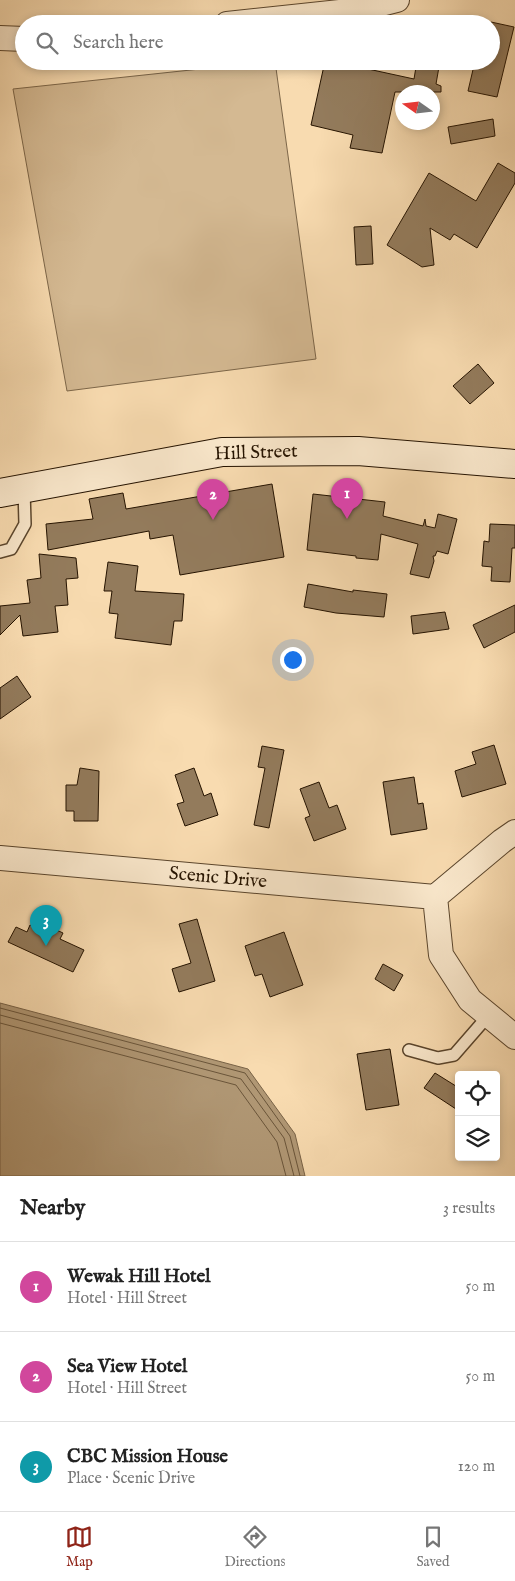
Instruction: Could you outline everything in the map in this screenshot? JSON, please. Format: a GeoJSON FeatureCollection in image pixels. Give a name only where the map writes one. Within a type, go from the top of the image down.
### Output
{"type":"FeatureCollection","features":[{"type":"Feature","properties":{"kind":"street"},"geometry":{"type":"LineString","coordinates":[[288,15],[397,0]]}},
{"type":"Feature","properties":{"kind":"street"},"geometry":{"type":"LineString","coordinates":[[0,38],[15,39]]}},
{"type":"Feature","properties":{"kind":"street","name":"Hill Street"},"geometry":{"type":"LineString","coordinates":[[12,491],[222,452],[358,451],[515,464]]}},
{"type":"Feature","properties":{"kind":"street"},"geometry":{"type":"LineString","coordinates":[[515,832],[435,897],[441,955],[470,1000],[515,1037]]}},
{"type":"Feature","properties":{"kind":"street","name":"Scenic Drive"},"geometry":{"type":"LineString","coordinates":[[0,858],[435,897]]}},
{"type":"Feature","properties":{"kind":"lane"},"geometry":{"type":"LineString","coordinates":[[0,552],[11,549],[25,524],[12,491]]}},
{"type":"Feature","properties":{"kind":"lane"},"geometry":{"type":"LineString","coordinates":[[409,1050],[438,1058],[454,1055],[488,1016]]}},
{"type":"Feature","properties":{"kind":"shaded area"},"geometry":{"type":"Polygon","coordinates":[[[191,70],[276,70],[316,359],[67,391],[13,89],[191,70]]]}},
{"type":"Feature","properties":{"kind":"water"},"geometry":{"type":"Polygon","coordinates":[[[0,1003],[248,1069],[295,1134],[305,1176],[0,1176],[0,1003]]]}},
{"type":"Feature","properties":{"kind":"building"},"geometry":{"type":"Polygon","coordinates":[[[500,24],[514,27],[497,97],[468,91],[473,70],[500,70],[500,24]]]}},
{"type":"Feature","properties":{"kind":"building"},"geometry":{"type":"Polygon","coordinates":[[[323,70],[373,70],[414,79],[416,70],[438,70],[436,84],[438,85],[395,85],[382,153],[350,148],[353,135],[311,125],[323,70]]]}},
{"type":"Feature","properties":{"kind":"building"},"geometry":{"type":"Polygon","coordinates":[[[493,119],[495,136],[451,144],[448,127],[493,119]]]}},
{"type":"Feature","properties":{"kind":"building"},"geometry":{"type":"Polygon","coordinates":[[[498,163],[515,173],[515,183],[477,248],[454,234],[450,240],[430,228],[434,265],[422,267],[387,245],[429,173],[476,201],[498,163]]]}},
{"type":"Feature","properties":{"kind":"building"},"geometry":{"type":"Polygon","coordinates":[[[371,226],[373,264],[356,265],[354,227],[371,226]]]}},
{"type":"Feature","properties":{"kind":"building"},"geometry":{"type":"Polygon","coordinates":[[[478,364],[494,383],[470,404],[453,386],[478,364]]]}},
{"type":"Feature","properties":{"kind":"building"},"geometry":{"type":"Polygon","coordinates":[[[272,484],[284,557],[180,575],[173,535],[150,539],[149,531],[48,550],[46,524],[93,519],[89,499],[123,493],[126,509],[272,484]]]}},
{"type":"Feature","properties":{"kind":"building"},"geometry":{"type":"Polygon","coordinates":[[[313,494],[385,502],[383,516],[423,526],[425,519],[426,526],[435,528],[438,514],[457,519],[448,554],[437,551],[435,556],[433,556],[434,561],[429,578],[410,574],[418,544],[381,534],[378,560],[307,550],[313,494]]]}},
{"type":"Feature","properties":{"kind":"building"},"geometry":{"type":"Polygon","coordinates":[[[490,524],[515,525],[515,548],[512,548],[510,582],[491,581],[492,567],[482,566],[484,541],[489,542],[490,524]]]}},
{"type":"Feature","properties":{"kind":"building"},"geometry":{"type":"Polygon","coordinates":[[[39,554],[76,558],[78,578],[66,579],[68,605],[55,606],[58,632],[23,636],[20,615],[0,635],[0,606],[30,603],[27,580],[41,578],[39,554]]]}},
{"type":"Feature","properties":{"kind":"building"},"geometry":{"type":"Polygon","coordinates":[[[108,562],[138,566],[135,591],[184,594],[182,621],[174,621],[171,645],[115,638],[118,614],[109,613],[112,591],[104,591],[108,562]]]}},
{"type":"Feature","properties":{"kind":"building"},"geometry":{"type":"Polygon","coordinates":[[[308,584],[353,592],[353,590],[387,594],[384,617],[336,613],[304,607],[308,584]]]}},
{"type":"Feature","properties":{"kind":"building"},"geometry":{"type":"Polygon","coordinates":[[[515,605],[515,632],[484,648],[473,625],[515,605]]]}},
{"type":"Feature","properties":{"kind":"building"},"geometry":{"type":"Polygon","coordinates":[[[445,612],[449,629],[413,634],[411,616],[445,612]]]}},
{"type":"Feature","properties":{"kind":"building"},"geometry":{"type":"Polygon","coordinates":[[[17,676],[31,697],[0,719],[0,688],[17,676]]]}},
{"type":"Feature","properties":{"kind":"building"},"geometry":{"type":"Polygon","coordinates":[[[494,745],[506,784],[462,797],[455,771],[476,764],[472,752],[494,745]]]}},
{"type":"Feature","properties":{"kind":"building"},"geometry":{"type":"Polygon","coordinates":[[[262,746],[284,750],[269,828],[254,825],[265,768],[258,767],[262,746]]]}},
{"type":"Feature","properties":{"kind":"building"},"geometry":{"type":"Polygon","coordinates":[[[80,768],[99,771],[98,821],[74,821],[74,811],[66,811],[66,785],[77,785],[80,768]]]}},
{"type":"Feature","properties":{"kind":"building"},"geometry":{"type":"Polygon","coordinates":[[[194,768],[204,796],[211,793],[218,815],[185,826],[177,804],[184,802],[175,775],[194,768]]]}},
{"type":"Feature","properties":{"kind":"building"},"geometry":{"type":"Polygon","coordinates":[[[414,777],[418,804],[423,803],[427,829],[391,835],[383,782],[414,777]]]}},
{"type":"Feature","properties":{"kind":"building"},"geometry":{"type":"Polygon","coordinates":[[[319,782],[329,808],[337,805],[346,829],[314,841],[305,818],[310,816],[300,789],[319,782]]]}},
{"type":"Feature","properties":{"kind":"building"},"geometry":{"type":"Polygon","coordinates":[[[197,919],[215,981],[179,992],[172,969],[191,963],[179,924],[197,919]]]}},
{"type":"Feature","properties":{"kind":"building"},"geometry":{"type":"Polygon","coordinates":[[[30,925],[45,932],[48,926],[63,933],[60,939],[84,950],[73,972],[8,942],[16,927],[27,932],[30,925]]]}},
{"type":"Feature","properties":{"kind":"building"},"geometry":{"type":"Polygon","coordinates":[[[284,932],[303,985],[270,997],[262,974],[255,976],[245,946],[284,932]]]}},
{"type":"Feature","properties":{"kind":"building"},"geometry":{"type":"Polygon","coordinates":[[[383,964],[403,975],[394,991],[375,979],[383,964]]]}},
{"type":"Feature","properties":{"kind":"building"},"geometry":{"type":"Polygon","coordinates":[[[390,1049],[399,1105],[366,1110],[357,1054],[390,1049]]]}},
{"type":"Feature","properties":{"kind":"building"},"geometry":{"type":"Polygon","coordinates":[[[435,1073],[455,1086],[455,1108],[424,1088],[435,1073]]]}},
{"type":"Feature","properties":{"kind":"place","name":"Wewak Hill Hotel"},"geometry":{"type":"Point","coordinates":[347,519]}},
{"type":"Feature","properties":{"kind":"place","name":"Sea View Hotel"},"geometry":{"type":"Point","coordinates":[213,520]}},
{"type":"Feature","properties":{"kind":"place","name":"CBC Mission House"},"geometry":{"type":"Point","coordinates":[46,946]}}]}
